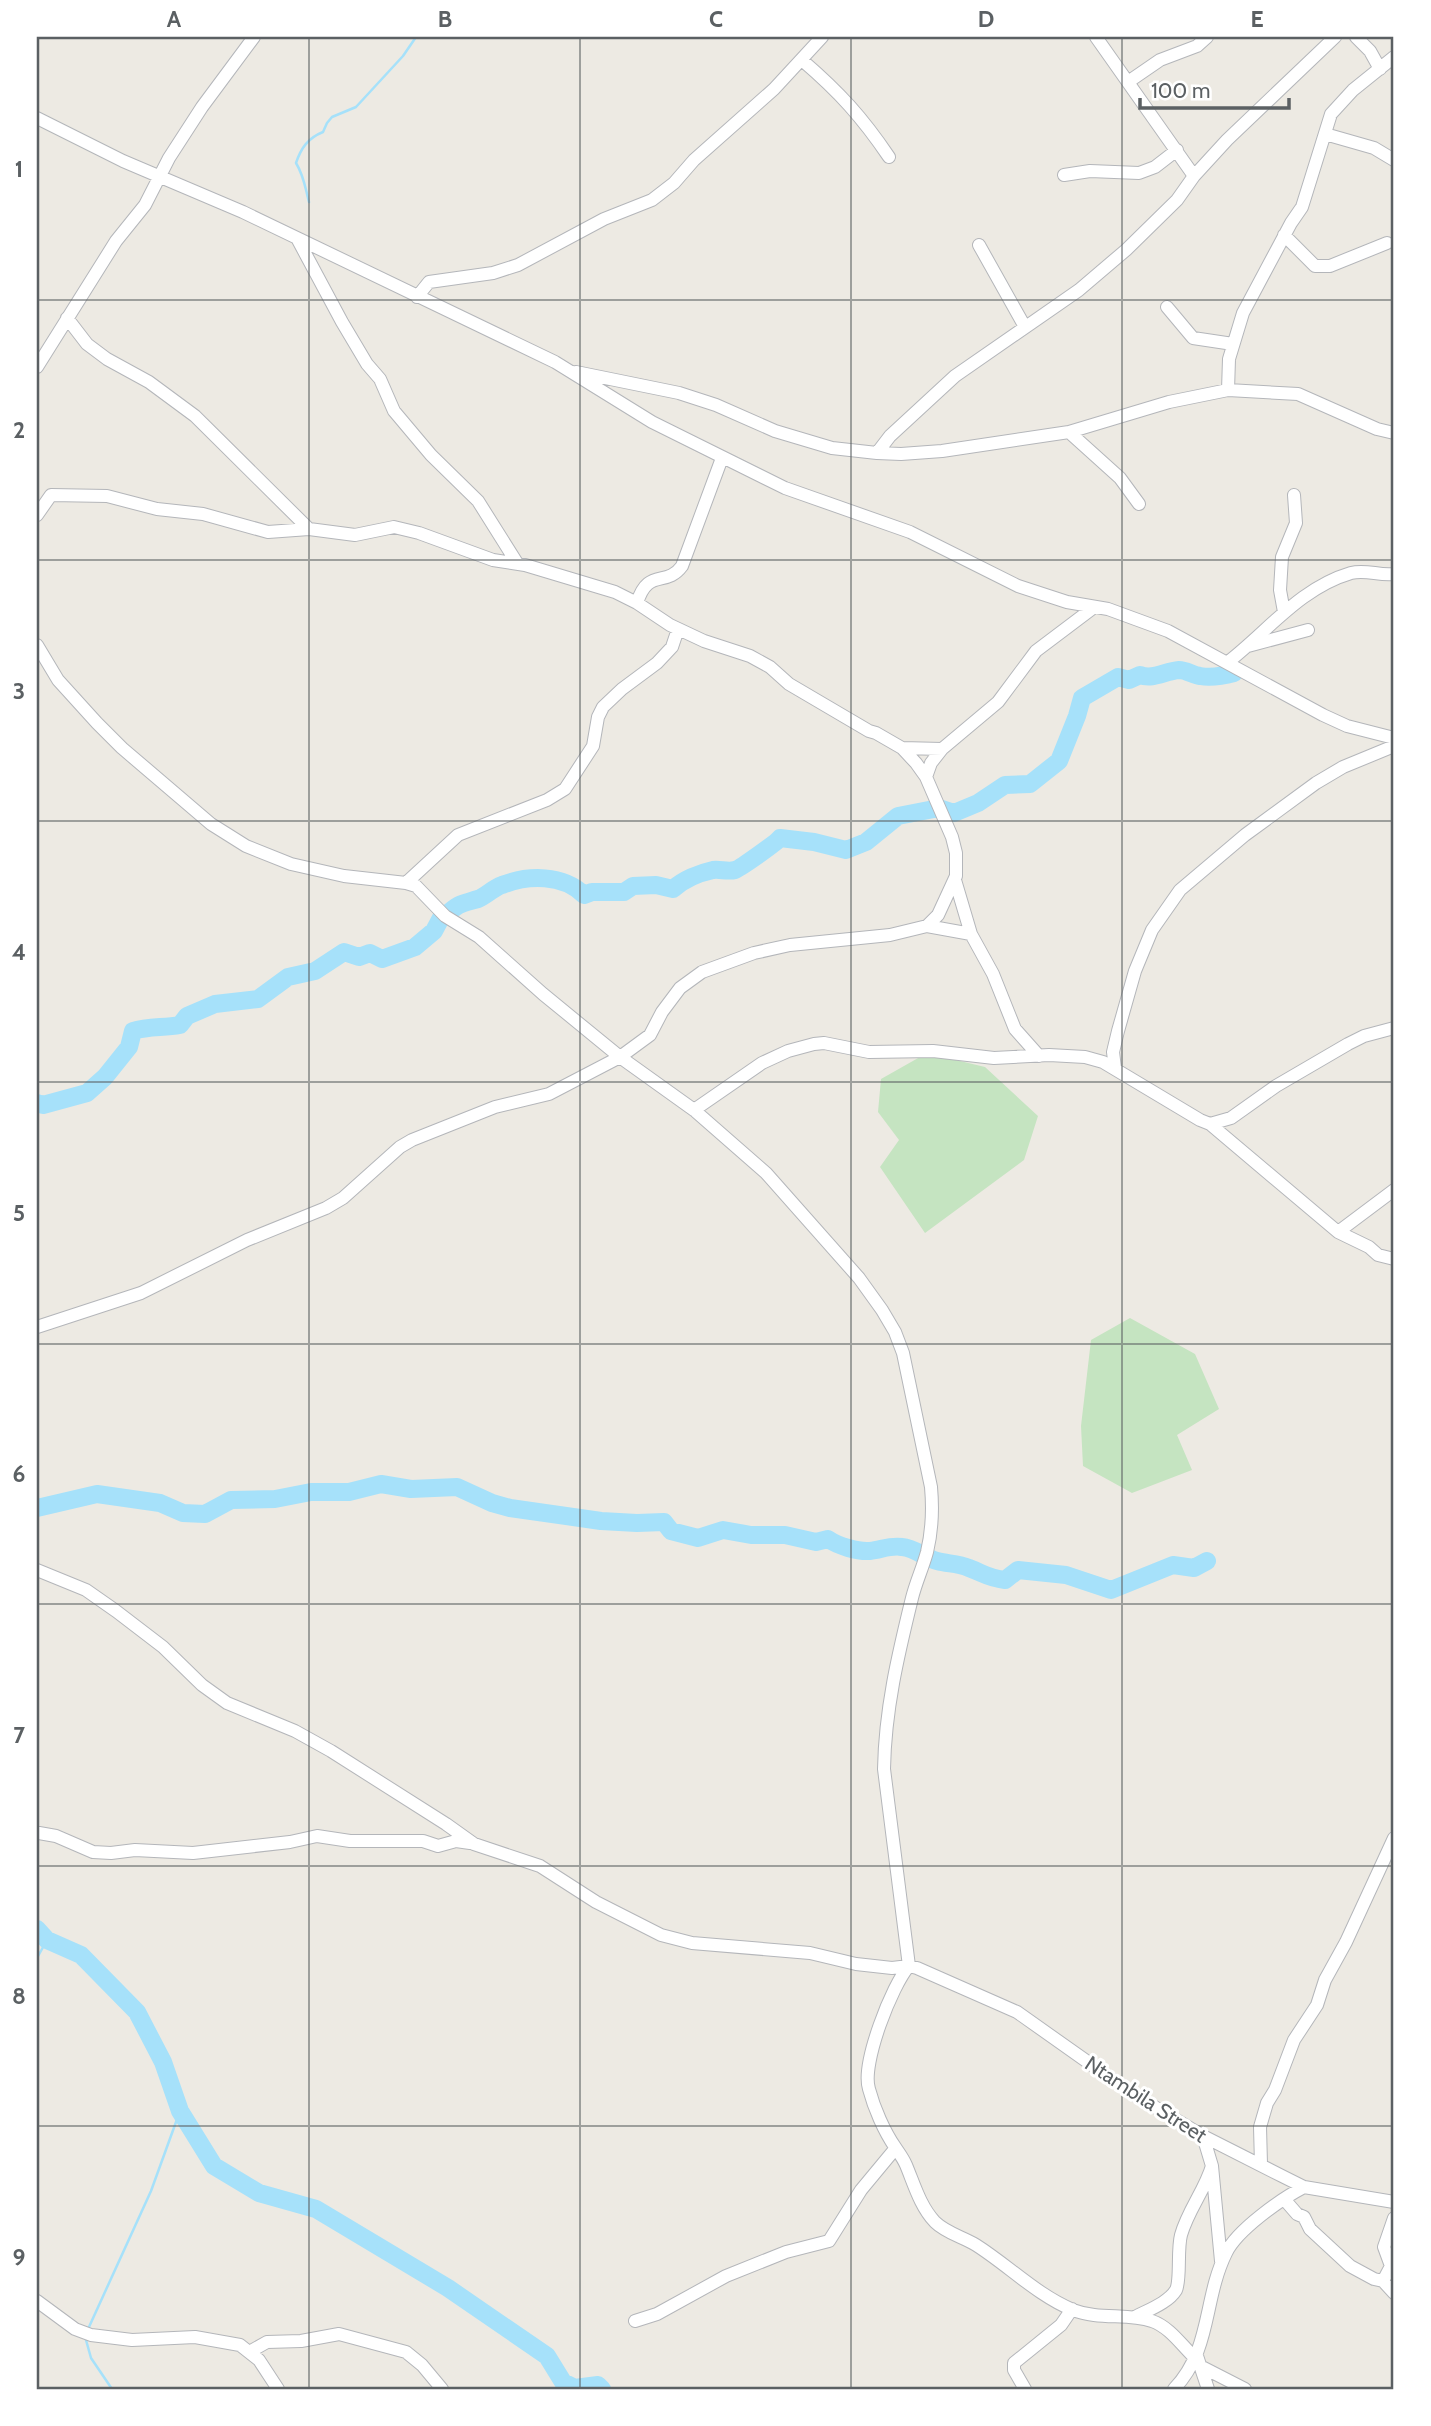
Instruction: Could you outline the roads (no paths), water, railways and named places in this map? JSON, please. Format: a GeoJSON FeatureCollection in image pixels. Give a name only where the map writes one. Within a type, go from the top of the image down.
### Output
{"type":"FeatureCollection","features":[{"type":"Feature","properties":{"kind":"street"},"geometry":{"type":"LineString","coordinates":[[37,368],[116,241],[145,205],[169,158],[202,107],[254,37]]}},
{"type":"Feature","properties":{"kind":"street"},"geometry":{"type":"LineString","coordinates":[[417,297],[429,282],[493,273],[517,265],[604,219],[652,200],[674,183],[694,160],[775,89],[822,37]]}},
{"type":"Feature","properties":{"kind":"street"},"geometry":{"type":"LineString","coordinates":[[1096,37],[1194,176]]}},
{"type":"Feature","properties":{"kind":"street"},"geometry":{"type":"LineString","coordinates":[[1128,82],[1148,67],[1197,46],[1207,37]]}},
{"type":"Feature","properties":{"kind":"street"},"geometry":{"type":"LineString","coordinates":[[877,453],[890,436],[955,376],[1079,290],[1126,250],[1177,200],[1194,176],[1257,110],[1335,37]]}},
{"type":"Feature","properties":{"kind":"street"},"geometry":{"type":"LineString","coordinates":[[1356,37],[1370,51],[1380,69]]}},
{"type":"Feature","properties":{"kind":"street"},"geometry":{"type":"LineString","coordinates":[[1228,390],[1229,359],[1243,313],[1284,235],[1302,207],[1331,114],[1340,102],[1394,57]]}},
{"type":"Feature","properties":{"kind":"street"},"geometry":{"type":"LineString","coordinates":[[803,61],[849,103],[866,122],[889,157]]}},
{"type":"Feature","properties":{"kind":"street"},"geometry":{"type":"LineString","coordinates":[[37,118],[160,177],[243,212],[569,371],[652,422],[802,495],[910,531],[1018,586],[1093,608],[1108,609],[1168,631],[1323,715],[1348,726],[1394,738]]}},
{"type":"Feature","properties":{"kind":"street"},"geometry":{"type":"LineString","coordinates":[[1325,134],[1374,148],[1394,160]]}},
{"type":"Feature","properties":{"kind":"street"},"geometry":{"type":"LineString","coordinates":[[1064,176],[1090,171],[1139,173],[1155,167],[1177,150]]}},
{"type":"Feature","properties":{"kind":"street"},"geometry":{"type":"LineString","coordinates":[[1284,235],[1315,265],[1322,267],[1387,243]]}},
{"type":"Feature","properties":{"kind":"street"},"geometry":{"type":"LineString","coordinates":[[298,240],[342,322],[367,364],[380,379],[394,411],[431,455],[478,501],[517,563]]}},
{"type":"Feature","properties":{"kind":"street"},"geometry":{"type":"LineString","coordinates":[[979,245],[1025,327]]}},
{"type":"Feature","properties":{"kind":"street"},"geometry":{"type":"LineString","coordinates":[[1167,307],[1194,338],[1233,344]]}},
{"type":"Feature","properties":{"kind":"street"},"geometry":{"type":"LineString","coordinates":[[67,318],[88,344],[107,359],[149,382],[195,416],[309,529]]}},
{"type":"Feature","properties":{"kind":"street"},"geometry":{"type":"LineString","coordinates":[[569,371],[679,393],[716,405],[775,431],[832,448],[877,453],[942,451],[1069,432],[1169,402],[1228,390],[1298,394],[1377,429],[1394,433]]}},
{"type":"Feature","properties":{"kind":"street"},"geometry":{"type":"LineString","coordinates":[[1069,432],[1120,478],[1139,504]]}},
{"type":"Feature","properties":{"kind":"street"},"geometry":{"type":"LineString","coordinates":[[637,603],[641,590],[647,583],[671,575],[682,566],[722,458]]}},
{"type":"Feature","properties":{"kind":"street"},"geometry":{"type":"LineString","coordinates":[[37,515],[51,495],[96,495],[157,509],[203,514],[268,532],[309,529],[355,535],[394,527],[493,560],[517,563],[615,592],[678,629],[704,641],[750,656],[770,667],[789,684],[869,732],[876,733],[902,748],[926,777],[952,837],[956,853],[955,880],[971,934],[993,974],[1015,1029],[1039,1056]]}},
{"type":"Feature","properties":{"kind":"street"},"geometry":{"type":"LineString","coordinates":[[1284,612],[1280,590],[1282,557],[1296,523],[1294,495]]}},
{"type":"Feature","properties":{"kind":"street"},"geometry":{"type":"LineString","coordinates":[[1228,662],[1284,612],[1328,581],[1353,572],[1386,575],[1394,573]]}},
{"type":"Feature","properties":{"kind":"street"},"geometry":{"type":"LineString","coordinates":[[926,777],[931,763],[942,749],[998,702],[1036,651],[1093,608]]}},
{"type":"Feature","properties":{"kind":"street"},"geometry":{"type":"LineString","coordinates":[[406,883],[458,835],[536,805],[565,789],[593,746],[598,717],[603,707],[657,663],[672,647],[678,629]]}},
{"type":"Feature","properties":{"kind":"street"},"geometry":{"type":"LineString","coordinates":[[1248,646],[1308,630]]}},
{"type":"Feature","properties":{"kind":"street"},"geometry":{"type":"LineString","coordinates":[[37,645],[58,680],[105,731],[211,824],[246,846],[291,864],[344,876],[406,883],[424,892],[445,916],[479,937],[543,994],[621,1058],[694,1110],[766,1173],[859,1279],[882,1310],[903,1353],[933,1504],[927,1554],[919,1575],[889,1696],[884,1746],[884,1769],[909,1966],[900,1976],[887,2004],[867,2073],[867,2086],[917,2194],[938,2225],[972,2243],[1038,2291],[1072,2309],[1108,2317],[1135,2317],[1160,2325],[1200,2362],[1245,2389]]}},
{"type":"Feature","properties":{"kind":"street"},"geometry":{"type":"LineString","coordinates":[[1115,1068],[1113,1052],[1135,971],[1152,930],[1180,890],[1245,835],[1316,782],[1343,767],[1394,746]]}},
{"type":"Feature","properties":{"kind":"street"},"geometry":{"type":"LineString","coordinates":[[902,748],[942,749]]}},
{"type":"Feature","properties":{"kind":"street"},"geometry":{"type":"LineString","coordinates":[[927,926],[938,915],[955,880]]}},
{"type":"Feature","properties":{"kind":"street"},"geometry":{"type":"LineString","coordinates":[[37,1327],[141,1293],[247,1240],[326,1208],[343,1198],[400,1147],[412,1140],[495,1107],[549,1094],[621,1058],[650,1035],[662,1012],[680,988],[702,972],[754,953],[790,945],[890,935],[927,926],[971,934]]}},
{"type":"Feature","properties":{"kind":"street"},"geometry":{"type":"LineString","coordinates":[[1210,1124],[1231,1118],[1276,1086],[1356,1040],[1394,1028]]}},
{"type":"Feature","properties":{"kind":"street"},"geometry":{"type":"LineString","coordinates":[[694,1110],[762,1063],[788,1051],[814,1044],[824,1043],[869,1052],[933,1051],[1008,1059],[1039,1056],[1085,1057],[1115,1068],[1210,1124],[1338,1232],[1369,1247],[1378,1255],[1394,1259]]}},
{"type":"Feature","properties":{"kind":"street"},"geometry":{"type":"LineString","coordinates":[[1338,1232],[1394,1190]]}},
{"type":"Feature","properties":{"kind":"street"},"geometry":{"type":"LineString","coordinates":[[37,1570],[86,1590],[116,1611],[163,1647],[202,1685],[227,1703],[295,1731],[331,1751],[474,1844]]}},
{"type":"Feature","properties":{"kind":"street"},"geometry":{"type":"LineString","coordinates":[[39,1833],[56,1836],[93,1852],[111,1853],[135,1850],[192,1853],[290,1842],[317,1836],[350,1841],[423,1841],[438,1846],[456,1841],[474,1844]]}},
{"type":"Feature","properties":{"kind":"street"},"geometry":{"type":"LineString","coordinates":[[1261,2164],[1259,2127],[1268,2103],[1294,2040],[1317,2005],[1325,1980],[1346,1942],[1394,1838]]}},
{"type":"Feature","properties":{"kind":"street","name":"Ntambila Street"},"geometry":{"type":"LineString","coordinates":[[474,1844],[540,1866],[606,1908],[677,1940],[810,1953],[856,1964],[891,1968],[909,1966],[944,1978],[1017,2012],[1133,2094],[1203,2136],[1304,2187],[1394,2202]]}},
{"type":"Feature","properties":{"kind":"street"},"geometry":{"type":"LineString","coordinates":[[1203,2136],[1212,2166],[1221,2264]]}},
{"type":"Feature","properties":{"kind":"street"},"geometry":{"type":"LineString","coordinates":[[635,2321],[657,2314],[726,2276],[786,2252],[830,2241],[861,2190],[895,2148]]}},
{"type":"Feature","properties":{"kind":"street"},"geometry":{"type":"LineString","coordinates":[[1135,2317],[1170,2297],[1175,2290],[1178,2283],[1177,2259],[1181,2235],[1207,2183],[1212,2166]]}},
{"type":"Feature","properties":{"kind":"street"},"geometry":{"type":"LineString","coordinates":[[1208,2389],[1200,2362],[1221,2264],[1234,2240],[1284,2199],[1304,2187]]}},
{"type":"Feature","properties":{"kind":"street"},"geometry":{"type":"LineString","coordinates":[[1284,2199],[1297,2214],[1304,2217],[1310,2230],[1350,2266],[1383,2281],[1394,2293]]}},
{"type":"Feature","properties":{"kind":"street"},"geometry":{"type":"LineString","coordinates":[[1383,2281],[1391,2266],[1384,2247],[1394,2218]]}},
{"type":"Feature","properties":{"kind":"street"},"geometry":{"type":"LineString","coordinates":[[37,2301],[75,2329],[91,2335],[132,2340],[195,2337],[228,2341],[251,2351],[278,2389]]}},
{"type":"Feature","properties":{"kind":"street"},"geometry":{"type":"LineString","coordinates":[[1025,2389],[1014,2370],[1014,2363],[1061,2325],[1072,2309]]}},
{"type":"Feature","properties":{"kind":"street"},"geometry":{"type":"LineString","coordinates":[[251,2351],[267,2342],[301,2341],[339,2334],[406,2352],[422,2365],[442,2389]]}},
{"type":"Feature","properties":{"kind":"street"},"geometry":{"type":"LineString","coordinates":[[1174,2389],[1200,2362]]}},
{"type":"Feature","properties":{"kind":"waterway"},"geometry":{"type":"LineString","coordinates":[[309,202],[303,177],[296,163],[303,148],[309,140],[323,132],[332,117],[356,107],[403,56],[416,37]]}},
{"type":"Feature","properties":{"kind":"waterway"},"geometry":{"type":"LineString","coordinates":[[37,1103],[43,1105],[87,1093],[105,1077],[129,1047],[133,1031],[180,1025],[187,1016],[215,1004],[258,999],[288,977],[315,971],[344,952],[359,957],[370,953],[382,959],[415,947],[434,931],[442,916],[460,904],[481,898],[502,885],[523,879],[545,878],[566,883],[584,895],[592,892],[624,892],[633,886],[656,885],[673,889],[702,873],[735,870],[780,838],[814,842],[846,850],[866,842],[898,816],[939,808],[954,813],[978,803],[1005,785],[1030,784],[1059,761],[1082,698],[1118,677],[1129,680],[1140,675],[1154,676],[1179,670],[1204,677],[1234,673]]}},
{"type":"Feature","properties":{"kind":"waterway"},"geometry":{"type":"LineString","coordinates":[[37,1508],[97,1494],[160,1503],[183,1513],[205,1514],[231,1500],[275,1499],[311,1492],[349,1492],[381,1484],[411,1489],[457,1487],[510,1508],[601,1521],[664,1522],[671,1531],[698,1538],[723,1530],[751,1535],[785,1535],[816,1542],[828,1539],[848,1548],[865,1551],[907,1548],[933,1560],[961,1565],[1005,1580],[1018,1570],[1066,1575],[1111,1590],[1173,1565],[1194,1568],[1207,1561]]}},
{"type":"Feature","properties":{"kind":"waterway"},"geometry":{"type":"LineString","coordinates":[[37,1929],[47,1940],[81,1955],[137,2012],[163,2062],[180,2111],[214,2166],[259,2193],[316,2209],[448,2288],[547,2356],[563,2382],[575,2388],[598,2385],[602,2389]]}},
{"type":"Feature","properties":{"kind":"waterway"},"geometry":{"type":"LineString","coordinates":[[37,1958],[47,1940]]}},
{"type":"Feature","properties":{"kind":"waterway"},"geometry":{"type":"LineString","coordinates":[[89,2327],[151,2191],[180,2111]]}},
{"type":"Feature","properties":{"kind":"waterway"},"geometry":{"type":"LineString","coordinates":[[86,2340],[91,2358],[112,2389]]}}]}
